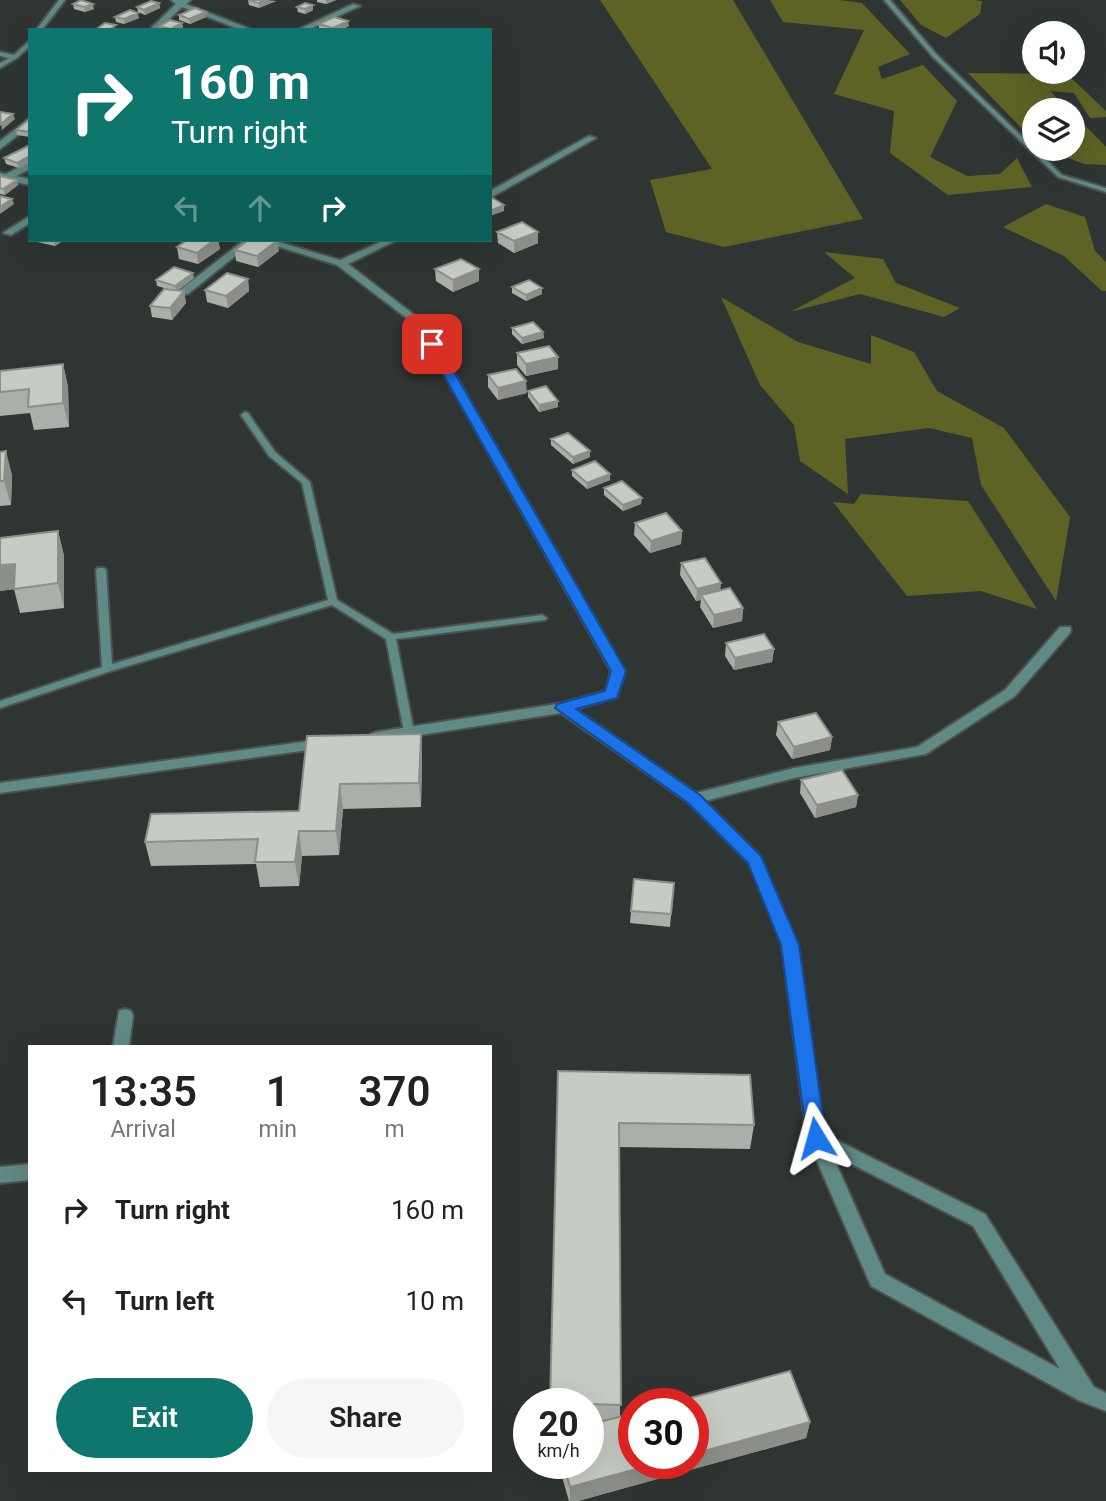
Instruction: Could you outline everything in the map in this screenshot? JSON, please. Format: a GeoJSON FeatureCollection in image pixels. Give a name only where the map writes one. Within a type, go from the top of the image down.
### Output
{"type":"FeatureCollection","features":[{"type":"Feature","properties":{"kind":"street"},"geometry":{"type":"LineString","coordinates":[[177,2],[189,0]]}},
{"type":"Feature","properties":{"kind":"street"},"geometry":{"type":"LineString","coordinates":[[156,28],[168,20],[177,2]]}},
{"type":"Feature","properties":{"kind":"street"},"geometry":{"type":"LineString","coordinates":[[177,2],[244,28]]}},
{"type":"Feature","properties":{"kind":"street"},"geometry":{"type":"LineString","coordinates":[[306,28],[356,6]]}},
{"type":"Feature","properties":{"kind":"street"},"geometry":{"type":"LineString","coordinates":[[0,146],[28,123]]}},
{"type":"Feature","properties":{"kind":"street"},"geometry":{"type":"LineString","coordinates":[[492,194],[592,138]]}},
{"type":"Feature","properties":{"kind":"street"},"geometry":{"type":"LineString","coordinates":[[4,176],[28,166]]}},
{"type":"Feature","properties":{"kind":"street"},"geometry":{"type":"LineString","coordinates":[[4,176],[28,182]]}},
{"type":"Feature","properties":{"kind":"street"},"geometry":{"type":"LineString","coordinates":[[8,233],[28,220]]}},
{"type":"Feature","properties":{"kind":"street"},"geometry":{"type":"LineString","coordinates":[[184,292],[247,242]]}},
{"type":"Feature","properties":{"kind":"street"},"geometry":{"type":"LineString","coordinates":[[0,788],[409,732],[563,708],[612,694],[618,671],[421,324],[341,263],[269,242]]}},
{"type":"Feature","properties":{"kind":"street"},"geometry":{"type":"LineString","coordinates":[[341,263],[387,242]]}},
{"type":"Feature","properties":{"kind":"street"},"geometry":{"type":"LineString","coordinates":[[694,799],[794,773],[921,751],[1010,693],[1065,630]]}},
{"type":"Feature","properties":{"kind":"street"},"geometry":{"type":"LineString","coordinates":[[563,708],[694,799],[755,860],[790,945],[816,1138],[878,1280],[1106,1402]]}},
{"type":"Feature","properties":{"kind":"street"},"geometry":{"type":"LineString","coordinates":[[121,1045],[125,1016]]}},
{"type":"Feature","properties":{"kind":"street"},"geometry":{"type":"LineString","coordinates":[[816,1138],[979,1220],[1087,1394]]}},
{"type":"Feature","properties":{"kind":"street"},"geometry":{"type":"LineString","coordinates":[[0,1175],[28,1172]]}},
{"type":"Feature","properties":{"kind":"lane"},"geometry":{"type":"LineString","coordinates":[[41,28],[62,0]]}},
{"type":"Feature","properties":{"kind":"lane"},"geometry":{"type":"LineString","coordinates":[[887,0],[935,56],[1060,176],[1106,190]]}},
{"type":"Feature","properties":{"kind":"lane"},"geometry":{"type":"LineString","coordinates":[[0,66],[15,57],[28,44]]}},
{"type":"Feature","properties":{"kind":"lane"},"geometry":{"type":"LineString","coordinates":[[0,54],[15,57]]}},
{"type":"Feature","properties":{"kind":"lane"},"geometry":{"type":"LineString","coordinates":[[245,415],[271,454],[306,482],[333,602],[391,637],[542,618]]}},
{"type":"Feature","properties":{"kind":"lane"},"geometry":{"type":"LineString","coordinates":[[101,570],[107,669]]}},
{"type":"Feature","properties":{"kind":"lane"},"geometry":{"type":"LineString","coordinates":[[0,705],[107,669],[333,602]]}},
{"type":"Feature","properties":{"kind":"lane"},"geometry":{"type":"LineString","coordinates":[[391,637],[409,732]]}},
{"type":"Feature","properties":{"kind":"green space"},"geometry":{"type":"Polygon","coordinates":[[[600,0],[733,0],[863,219],[724,247],[666,232],[650,180],[712,169],[600,0]]]}},
{"type":"Feature","properties":{"kind":"green space"},"geometry":{"type":"Polygon","coordinates":[[[770,0],[840,0],[862,3],[910,54],[878,67],[882,79],[923,65],[957,101],[930,157],[967,176],[1000,174],[1017,158],[1032,187],[948,195],[890,153],[894,111],[834,94],[864,30],[783,22],[770,0]]]}},
{"type":"Feature","properties":{"kind":"green space"},"geometry":{"type":"Polygon","coordinates":[[[900,0],[982,1],[980,14],[946,38],[921,25],[900,0]]]}},
{"type":"Feature","properties":{"kind":"green space"},"geometry":{"type":"Polygon","coordinates":[[[968,73],[1022,74],[1022,84],[1078,84],[1106,111],[1106,117],[1090,118],[1085,110],[1085,98],[1077,98],[1074,93],[1050,91],[1057,98],[1022,98],[1022,129],[968,73]]]}},
{"type":"Feature","properties":{"kind":"green space"},"geometry":{"type":"Polygon","coordinates":[[[1085,125],[1106,147],[1106,165],[1076,161],[1085,161],[1085,125]]]}},
{"type":"Feature","properties":{"kind":"green space"},"geometry":{"type":"Polygon","coordinates":[[[1046,204],[1085,217],[1095,251],[1106,262],[1106,291],[1102,291],[1064,256],[1003,227],[1046,204]]]}},
{"type":"Feature","properties":{"kind":"green space"},"geometry":{"type":"Polygon","coordinates":[[[824,252],[883,259],[896,283],[960,308],[944,317],[860,294],[790,312],[855,278],[824,252]]]}},
{"type":"Feature","properties":{"kind":"green space"},"geometry":{"type":"Polygon","coordinates":[[[721,297],[798,342],[871,364],[871,335],[914,352],[937,391],[1004,428],[1070,517],[1056,601],[981,485],[972,438],[929,428],[845,439],[848,494],[800,461],[794,425],[760,385],[721,297]]]}},
{"type":"Feature","properties":{"kind":"green space"},"geometry":{"type":"Polygon","coordinates":[[[861,494],[968,501],[1037,609],[981,591],[907,596],[833,502],[854,504],[861,494]]]}},
{"type":"Feature","properties":{"kind":"building"},"geometry":{"type":"Polygon","coordinates":[[[81,0],[93,4],[84,7],[73,4],[81,0]]]}},
{"type":"Feature","properties":{"kind":"building"},"geometry":{"type":"Polygon","coordinates":[[[151,1],[159,3],[144,10],[137,7],[151,1]]]}},
{"type":"Feature","properties":{"kind":"building"},"geometry":{"type":"Polygon","coordinates":[[[305,3],[313,5],[305,9],[297,7],[305,3]]]}},
{"type":"Feature","properties":{"kind":"building"},"geometry":{"type":"Polygon","coordinates":[[[195,8],[206,12],[189,19],[179,15],[195,8]]]}},
{"type":"Feature","properties":{"kind":"building"},"geometry":{"type":"Polygon","coordinates":[[[130,10],[138,13],[124,19],[115,17],[130,10]]]}},
{"type":"Feature","properties":{"kind":"building"},"geometry":{"type":"Polygon","coordinates":[[[334,17],[348,21],[333,28],[319,24],[334,17]]]}},
{"type":"Feature","properties":{"kind":"building"},"geometry":{"type":"Polygon","coordinates":[[[170,20],[182,23],[173,28],[159,26],[170,20]]]}},
{"type":"Feature","properties":{"kind":"building"},"geometry":{"type":"Polygon","coordinates":[[[105,23],[116,25],[112,28],[98,28],[105,23]]]}},
{"type":"Feature","properties":{"kind":"building"},"geometry":{"type":"Polygon","coordinates":[[[0,112],[13,114],[1,124],[0,112]]]}},
{"type":"Feature","properties":{"kind":"building"},"geometry":{"type":"Polygon","coordinates":[[[28,120],[28,132],[16,130],[28,120]]]}},
{"type":"Feature","properties":{"kind":"building"},"geometry":{"type":"Polygon","coordinates":[[[28,146],[28,157],[17,163],[4,158],[28,146]]]}},
{"type":"Feature","properties":{"kind":"building"},"geometry":{"type":"Polygon","coordinates":[[[0,176],[17,180],[3,189],[0,188],[0,176]]]}},
{"type":"Feature","properties":{"kind":"building"},"geometry":{"type":"Polygon","coordinates":[[[0,196],[12,199],[0,207],[0,196]]]}},
{"type":"Feature","properties":{"kind":"building"},"geometry":{"type":"Polygon","coordinates":[[[492,198],[504,205],[492,210],[492,198]]]}},
{"type":"Feature","properties":{"kind":"building"},"geometry":{"type":"Polygon","coordinates":[[[522,222],[538,232],[514,241],[497,232],[522,222]]]}},
{"type":"Feature","properties":{"kind":"building"},"geometry":{"type":"Polygon","coordinates":[[[184,242],[211,242],[197,253],[177,247],[184,242]]]}},
{"type":"Feature","properties":{"kind":"building"},"geometry":{"type":"Polygon","coordinates":[[[245,242],[275,242],[257,256],[235,250],[245,242]]]}},
{"type":"Feature","properties":{"kind":"building"},"geometry":{"type":"Polygon","coordinates":[[[461,259],[479,269],[453,280],[435,269],[461,259]]]}},
{"type":"Feature","properties":{"kind":"building"},"geometry":{"type":"Polygon","coordinates":[[[174,267],[193,273],[175,286],[156,280],[174,267]]]}},
{"type":"Feature","properties":{"kind":"building"},"geometry":{"type":"Polygon","coordinates":[[[227,273],[248,279],[226,296],[205,290],[227,273]]]}},
{"type":"Feature","properties":{"kind":"building"},"geometry":{"type":"Polygon","coordinates":[[[529,280],[542,288],[526,295],[512,287],[529,280]]]}},
{"type":"Feature","properties":{"kind":"building"},"geometry":{"type":"Polygon","coordinates":[[[164,289],[184,291],[170,308],[150,306],[164,289]]]}},
{"type":"Feature","properties":{"kind":"building"},"geometry":{"type":"Polygon","coordinates":[[[533,322],[543,332],[522,338],[512,328],[533,322]]]}},
{"type":"Feature","properties":{"kind":"building"},"geometry":{"type":"Polygon","coordinates":[[[549,346],[558,357],[526,364],[517,353],[549,346]]]}},
{"type":"Feature","properties":{"kind":"building"},"geometry":{"type":"Polygon","coordinates":[[[63,364],[63,403],[28,407],[29,389],[0,392],[0,371],[63,364]]]}},
{"type":"Feature","properties":{"kind":"building"},"geometry":{"type":"Polygon","coordinates":[[[516,369],[526,381],[498,388],[488,375],[516,369]]]}},
{"type":"Feature","properties":{"kind":"building"},"geometry":{"type":"Polygon","coordinates":[[[546,386],[558,401],[539,405],[528,391],[546,386]]]}},
{"type":"Feature","properties":{"kind":"building"},"geometry":{"type":"Polygon","coordinates":[[[568,433],[590,451],[573,457],[551,439],[568,433]]]}},
{"type":"Feature","properties":{"kind":"building"},"geometry":{"type":"Polygon","coordinates":[[[6,451],[4,481],[0,481],[0,452],[6,451]]]}},
{"type":"Feature","properties":{"kind":"building"},"geometry":{"type":"Polygon","coordinates":[[[595,461],[610,474],[587,483],[572,470],[595,461]]]}},
{"type":"Feature","properties":{"kind":"building"},"geometry":{"type":"Polygon","coordinates":[[[622,481],[642,498],[623,505],[604,488],[622,481]]]}},
{"type":"Feature","properties":{"kind":"building"},"geometry":{"type":"Polygon","coordinates":[[[666,513],[682,531],[651,541],[635,523],[666,513]]]}},
{"type":"Feature","properties":{"kind":"building"},"geometry":{"type":"Polygon","coordinates":[[[58,531],[58,583],[14,589],[15,564],[0,565],[0,538],[58,531]]]}},
{"type":"Feature","properties":{"kind":"building"},"geometry":{"type":"Polygon","coordinates":[[[705,558],[721,583],[697,589],[681,563],[705,558]]]}},
{"type":"Feature","properties":{"kind":"building"},"geometry":{"type":"Polygon","coordinates":[[[730,588],[743,608],[714,615],[701,595],[730,588]]]}},
{"type":"Feature","properties":{"kind":"building"},"geometry":{"type":"Polygon","coordinates":[[[764,634],[774,649],[735,658],[726,643],[764,634]]]}},
{"type":"Feature","properties":{"kind":"building"},"geometry":{"type":"Polygon","coordinates":[[[816,713],[832,737],[794,747],[778,722],[816,713]]]}},
{"type":"Feature","properties":{"kind":"building"},"geometry":{"type":"Polygon","coordinates":[[[421,734],[419,783],[340,784],[336,831],[299,831],[295,862],[255,862],[258,839],[145,842],[151,814],[299,811],[307,736],[421,734]]]}},
{"type":"Feature","properties":{"kind":"building"},"geometry":{"type":"Polygon","coordinates":[[[842,770],[858,795],[817,805],[801,780],[842,770]]]}},
{"type":"Feature","properties":{"kind":"building"},"geometry":{"type":"Polygon","coordinates":[[[634,879],[674,883],[671,914],[631,911],[634,879]]]}},
{"type":"Feature","properties":{"kind":"building"},"geometry":{"type":"Polygon","coordinates":[[[558,1071],[750,1075],[754,1125],[619,1123],[621,1388],[618,1388],[618,1405],[604,1405],[604,1388],[550,1388],[558,1071]]]}},
{"type":"Feature","properties":{"kind":"building"},"geometry":{"type":"Polygon","coordinates":[[[790,1371],[810,1422],[709,1450],[709,1393],[790,1371]]]}},
{"type":"Feature","properties":{"kind":"building"},"geometry":{"type":"Polygon","coordinates":[[[618,1417],[618,1474],[604,1478],[604,1421],[618,1417]]]}},
{"type":"Feature","properties":{"kind":"building"},"geometry":{"type":"Polygon","coordinates":[[[568,1479],[600,1479],[570,1487],[568,1479]]]}},
{"type":"Feature","properties":{"kind":"route"},"geometry":{"type":"LineString","coordinates":[[432,344],[618,671],[612,694],[563,708],[694,799],[755,860],[790,945],[816,1138]]}}]}
